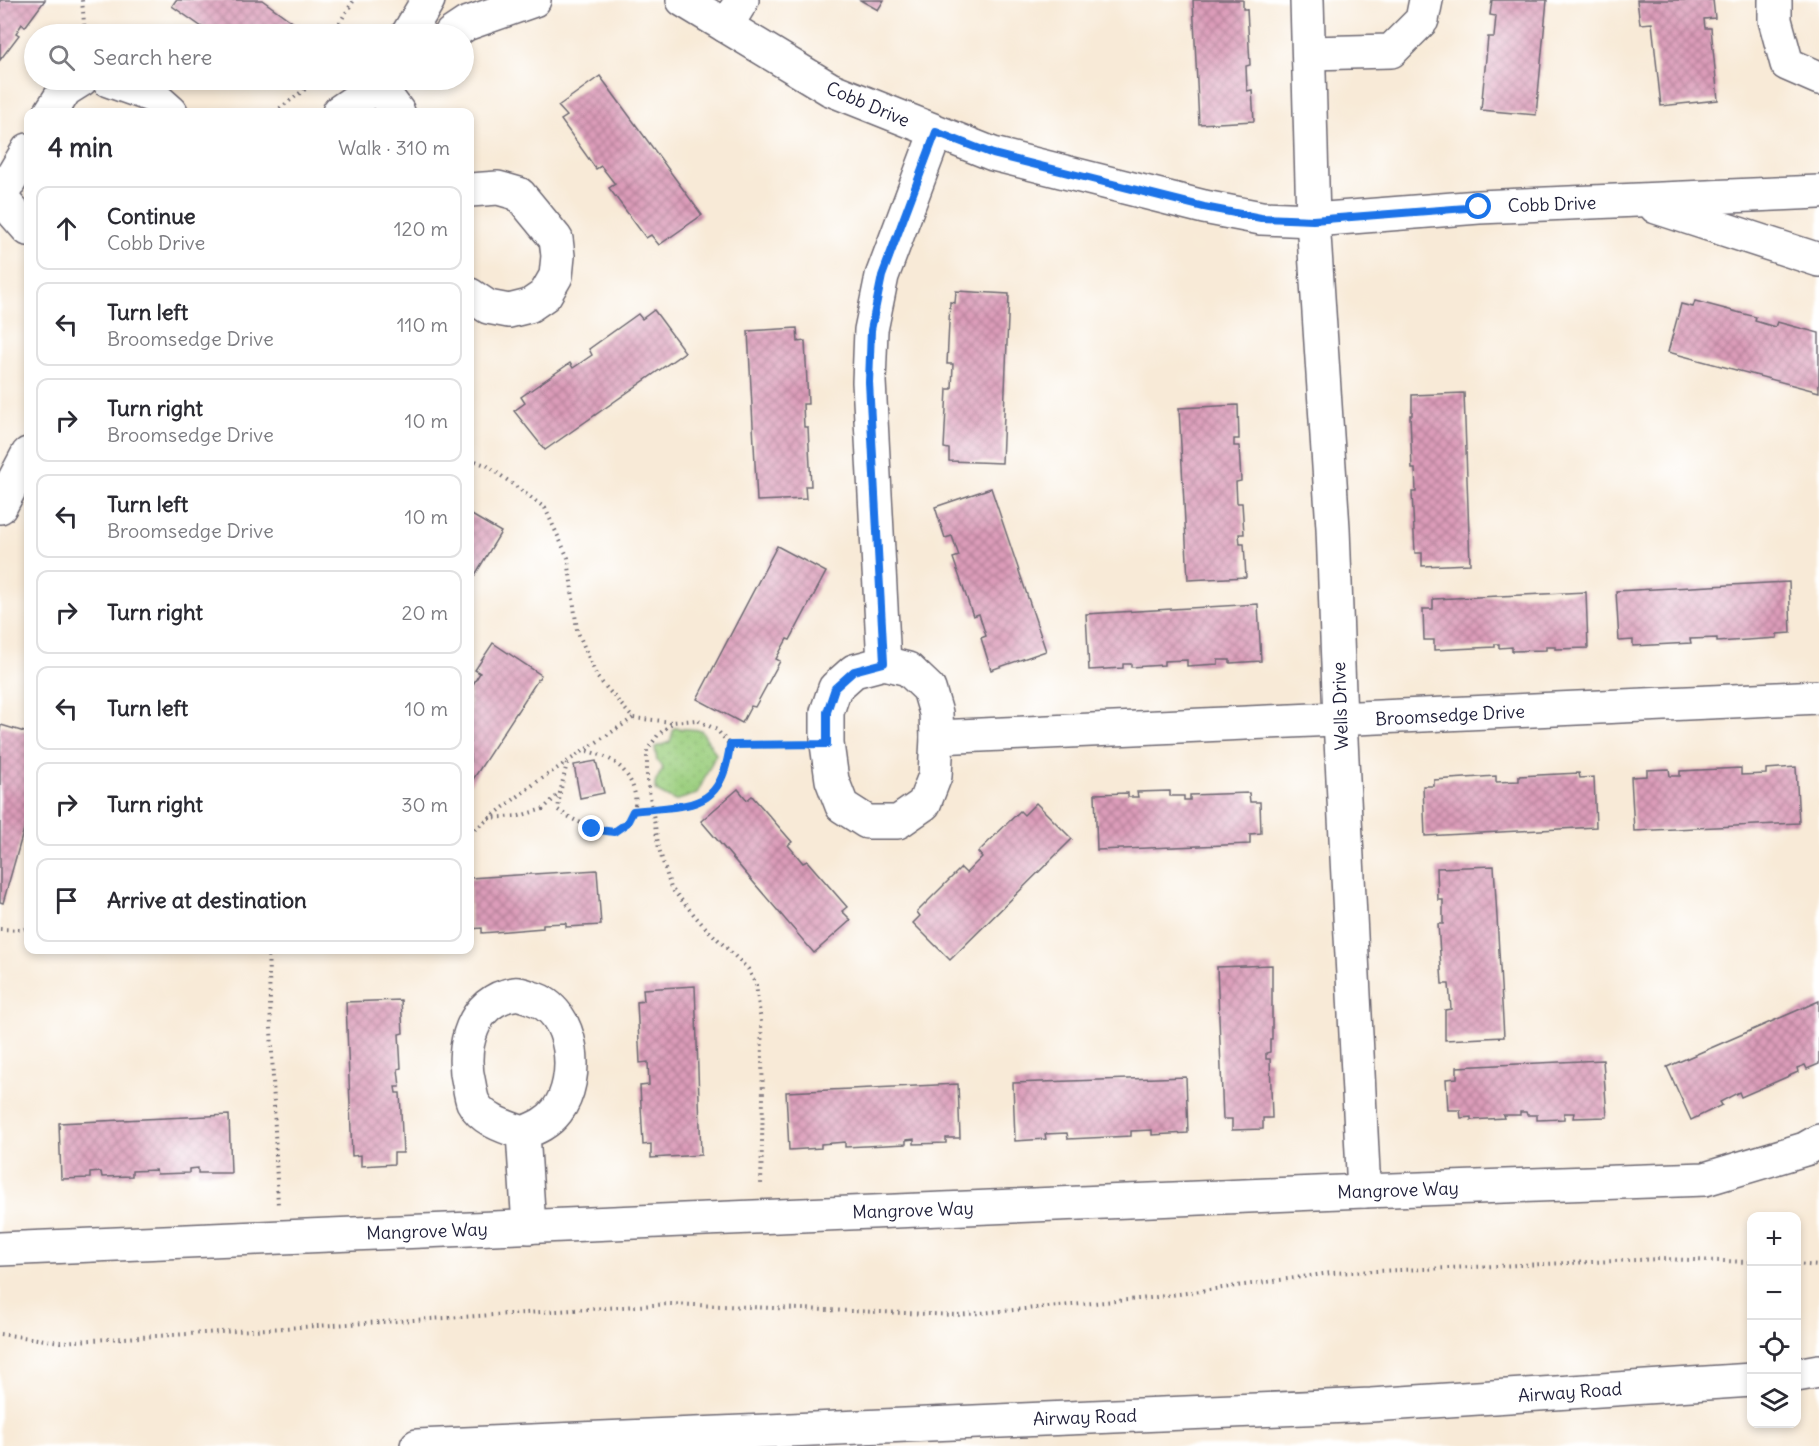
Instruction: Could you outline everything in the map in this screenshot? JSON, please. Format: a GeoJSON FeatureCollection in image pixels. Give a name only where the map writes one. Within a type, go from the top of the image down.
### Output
{"type":"FeatureCollection","features":[{"type":"Feature","properties":{"kind":"street"},"geometry":{"type":"LineString","coordinates":[[414,24],[428,0]]}},
{"type":"Feature","properties":{"kind":"street"},"geometry":{"type":"LineString","coordinates":[[466,24],[534,0]]}},
{"type":"Feature","properties":{"kind":"street","name":"Cobb Drive"},"geometry":{"type":"LineString","coordinates":[[682,0],[734,13],[830,89],[993,154],[1204,207],[1261,218],[1313,220],[1479,207],[1819,192]]}},
{"type":"Feature","properties":{"kind":"street","name":"Wells Drive"},"geometry":{"type":"LineString","coordinates":[[1307,0],[1313,220],[1333,528],[1340,720],[1364,1191]]}},
{"type":"Feature","properties":{"kind":"street"},"geometry":{"type":"LineString","coordinates":[[1310,53],[1391,51],[1422,20],[1426,0]]}},
{"type":"Feature","properties":{"kind":"street"},"geometry":{"type":"LineString","coordinates":[[1775,0],[1775,20],[1787,64],[1819,78]]}},
{"type":"Feature","properties":{"kind":"street"},"geometry":{"type":"LineString","coordinates":[[53,108],[64,90]]}},
{"type":"Feature","properties":{"kind":"street"},"geometry":{"type":"LineString","coordinates":[[136,90],[153,96],[166,108]]}},
{"type":"Feature","properties":{"kind":"street"},"geometry":{"type":"LineString","coordinates":[[345,108],[370,90]]}},
{"type":"Feature","properties":{"kind":"street"},"geometry":{"type":"LineString","coordinates":[[387,90],[396,108]]}},
{"type":"Feature","properties":{"kind":"street"},"geometry":{"type":"LineString","coordinates":[[884,663],[869,382],[871,330],[882,276],[936,132]]}},
{"type":"Feature","properties":{"kind":"street"},"geometry":{"type":"LineString","coordinates":[[0,197],[24,157]]}},
{"type":"Feature","properties":{"kind":"street"},"geometry":{"type":"LineString","coordinates":[[474,190],[498,188],[519,194],[556,239],[558,256],[556,276],[545,295],[529,306],[509,311],[488,307],[474,298]]}},
{"type":"Feature","properties":{"kind":"street"},"geometry":{"type":"LineString","coordinates":[[0,197],[24,195]]}},
{"type":"Feature","properties":{"kind":"street"},"geometry":{"type":"LineString","coordinates":[[0,197],[24,224]]}},
{"type":"Feature","properties":{"kind":"street"},"geometry":{"type":"LineString","coordinates":[[1635,200],[1819,260]]}},
{"type":"Feature","properties":{"kind":"street"},"geometry":{"type":"LineString","coordinates":[[0,507],[24,464]]}},
{"type":"Feature","properties":{"kind":"street"},"geometry":{"type":"LineString","coordinates":[[884,663],[908,669],[929,688],[936,713],[937,737],[935,776],[924,804],[898,822],[867,822],[842,806],[832,780],[827,744],[827,712],[835,688],[854,671],[884,663]]}},
{"type":"Feature","properties":{"kind":"street","name":"Broomsedge Drive"},"geometry":{"type":"LineString","coordinates":[[937,737],[1819,697]]}},
{"type":"Feature","properties":{"kind":"street"},"geometry":{"type":"LineString","coordinates":[[523,1132],[529,1227]]}},
{"type":"Feature","properties":{"kind":"street","name":"Mangrove Way"},"geometry":{"type":"LineString","coordinates":[[0,1249],[1364,1191],[1705,1179],[1805,1149],[1819,1142]]}},
{"type":"Feature","properties":{"kind":"street"},"geometry":{"type":"LineString","coordinates":[[1801,1374],[1819,1371]]}},
{"type":"Feature","properties":{"kind":"street","name":"Airway Road"},"geometry":{"type":"LineString","coordinates":[[417,1446],[1371,1405],[1747,1380]]}},
{"type":"Feature","properties":{"kind":"path"},"geometry":{"type":"LineString","coordinates":[[82,0],[84,24]]}},
{"type":"Feature","properties":{"kind":"path"},"geometry":{"type":"LineString","coordinates":[[339,24],[354,0]]}},
{"type":"Feature","properties":{"kind":"path"},"geometry":{"type":"LineString","coordinates":[[279,108],[304,90]]}},
{"type":"Feature","properties":{"kind":"path"},"geometry":{"type":"LineString","coordinates":[[474,461],[488,466],[545,508],[568,558],[577,630],[597,677],[633,718]]}},
{"type":"Feature","properties":{"kind":"path"},"geometry":{"type":"LineString","coordinates":[[474,830],[538,781],[633,718],[673,722],[697,720],[717,730],[730,745],[727,765],[719,786],[707,797],[684,807],[633,811]]}},
{"type":"Feature","properties":{"kind":"path"},"geometry":{"type":"LineString","coordinates":[[673,722],[658,735],[647,750],[647,779],[659,849],[671,888],[702,924],[748,969],[756,985],[761,1022],[763,1097],[760,1217]]}},
{"type":"Feature","properties":{"kind":"path"},"geometry":{"type":"LineString","coordinates":[[730,745],[827,744]]}},
{"type":"Feature","properties":{"kind":"path"},"geometry":{"type":"LineString","coordinates":[[567,763],[558,810],[592,829],[614,832],[627,823],[633,811],[636,796],[632,782],[626,772],[611,760],[584,750]]}},
{"type":"Feature","properties":{"kind":"path"},"geometry":{"type":"LineString","coordinates":[[488,819],[519,816],[543,808],[560,793]]}},
{"type":"Feature","properties":{"kind":"path"},"geometry":{"type":"LineString","coordinates":[[0,929],[24,929]]}},
{"type":"Feature","properties":{"kind":"path"},"geometry":{"type":"LineString","coordinates":[[267,954],[280,1237]]}},
{"type":"Feature","properties":{"kind":"path"},"geometry":{"type":"LineString","coordinates":[[0,1334],[60,1342],[670,1304],[957,1315],[1150,1298],[1331,1273],[1661,1259],[1747,1262]]}},
{"type":"Feature","properties":{"kind":"path"},"geometry":{"type":"LineString","coordinates":[[1801,1264],[1819,1266]]}},
{"type":"Feature","properties":{"kind":"green space"},"geometry":{"type":"Polygon","coordinates":[[[674,728],[701,730],[716,754],[697,794],[675,801],[656,791],[655,783],[663,768],[657,761],[655,747],[670,742],[674,728]]]}},
{"type":"Feature","properties":{"kind":"building"},"geometry":{"type":"Polygon","coordinates":[[[0,0],[45,0],[27,24],[24,26],[22,24],[16,33],[19,35],[0,60],[0,0]]]}},
{"type":"Feature","properties":{"kind":"building"},"geometry":{"type":"Polygon","coordinates":[[[176,0],[262,0],[295,24],[198,24],[172,6],[176,0]]]}},
{"type":"Feature","properties":{"kind":"building"},"geometry":{"type":"Polygon","coordinates":[[[860,0],[884,0],[878,10],[860,0]]]}},
{"type":"Feature","properties":{"kind":"building"},"geometry":{"type":"Polygon","coordinates":[[[1193,0],[1243,0],[1243,9],[1247,9],[1250,65],[1246,66],[1247,91],[1252,90],[1254,121],[1199,124],[1193,0]]]}},
{"type":"Feature","properties":{"kind":"building"},"geometry":{"type":"Polygon","coordinates":[[[1492,0],[1547,0],[1536,115],[1481,110],[1488,37],[1494,37],[1496,16],[1490,15],[1492,0]]]}},
{"type":"Feature","properties":{"kind":"building"},"geometry":{"type":"Polygon","coordinates":[[[1637,0],[1713,0],[1715,18],[1704,19],[1705,28],[1711,28],[1718,100],[1661,106],[1652,23],[1640,24],[1637,0]]]}},
{"type":"Feature","properties":{"kind":"building"},"geometry":{"type":"Polygon","coordinates":[[[600,76],[702,215],[659,245],[651,235],[646,238],[609,188],[615,184],[601,166],[596,169],[561,120],[567,116],[558,106],[600,76]]]}},
{"type":"Feature","properties":{"kind":"building"},"geometry":{"type":"Polygon","coordinates":[[[956,291],[1009,294],[1002,463],[949,461],[949,449],[944,448],[947,389],[952,389],[953,364],[947,364],[950,302],[955,303],[956,291]]]}},
{"type":"Feature","properties":{"kind":"building"},"geometry":{"type":"Polygon","coordinates":[[[1695,301],[1756,317],[1755,321],[1775,327],[1777,322],[1819,333],[1819,392],[1668,352],[1681,304],[1693,307],[1695,301]]]}},
{"type":"Feature","properties":{"kind":"building"},"geometry":{"type":"Polygon","coordinates":[[[654,310],[685,352],[545,450],[514,411],[525,403],[521,397],[570,363],[573,368],[592,355],[589,349],[638,314],[642,319],[654,310]]]}},
{"type":"Feature","properties":{"kind":"building"},"geometry":{"type":"Polygon","coordinates":[[[797,328],[798,342],[805,341],[808,404],[803,404],[804,427],[808,427],[811,486],[805,486],[806,499],[757,501],[748,331],[797,328]]]}},
{"type":"Feature","properties":{"kind":"building"},"geometry":{"type":"Polygon","coordinates":[[[1464,393],[1470,564],[1422,566],[1422,553],[1415,553],[1412,492],[1416,492],[1415,469],[1412,469],[1410,415],[1412,415],[1412,395],[1464,393]]]}},
{"type":"Feature","properties":{"kind":"building"},"geometry":{"type":"Polygon","coordinates":[[[1238,405],[1239,439],[1234,439],[1234,446],[1239,446],[1241,481],[1236,482],[1237,503],[1242,503],[1244,534],[1239,534],[1240,544],[1244,544],[1246,577],[1188,580],[1179,408],[1238,405]]]}},
{"type":"Feature","properties":{"kind":"building"},"geometry":{"type":"Polygon","coordinates":[[[991,488],[1046,651],[991,670],[981,638],[986,636],[979,614],[973,616],[953,558],[959,556],[952,536],[945,538],[935,507],[991,488]]]}},
{"type":"Feature","properties":{"kind":"building"},"geometry":{"type":"Polygon","coordinates":[[[474,516],[501,532],[474,574],[474,516]]]}},
{"type":"Feature","properties":{"kind":"building"},"geometry":{"type":"Polygon","coordinates":[[[777,546],[826,572],[790,640],[787,639],[776,659],[780,661],[755,707],[751,706],[742,723],[697,699],[777,546]]]}},
{"type":"Feature","properties":{"kind":"building"},"geometry":{"type":"Polygon","coordinates":[[[1789,582],[1791,633],[1777,634],[1777,638],[1717,642],[1717,638],[1690,639],[1691,643],[1633,646],[1633,640],[1619,641],[1616,591],[1789,582]]]}},
{"type":"Feature","properties":{"kind":"building"},"geometry":{"type":"Polygon","coordinates":[[[1586,592],[1588,648],[1555,649],[1555,646],[1546,646],[1546,650],[1512,651],[1512,647],[1499,648],[1499,644],[1495,644],[1495,647],[1434,650],[1434,640],[1424,640],[1423,609],[1433,609],[1433,599],[1586,592]]]}},
{"type":"Feature","properties":{"kind":"building"},"geometry":{"type":"Polygon","coordinates":[[[1258,604],[1261,661],[1230,663],[1230,660],[1218,660],[1218,664],[1187,666],[1187,660],[1164,661],[1164,665],[1131,667],[1131,664],[1123,664],[1123,668],[1089,670],[1086,614],[1258,604]]]}},
{"type":"Feature","properties":{"kind":"building"},"geometry":{"type":"Polygon","coordinates":[[[493,643],[541,675],[474,778],[474,683],[480,673],[475,670],[493,643]]]}},
{"type":"Feature","properties":{"kind":"building"},"geometry":{"type":"Polygon","coordinates":[[[1,725],[24,732],[24,829],[3,903],[0,902],[1,725]]]}},
{"type":"Feature","properties":{"kind":"building"},"geometry":{"type":"Polygon","coordinates":[[[596,761],[604,793],[580,798],[574,765],[596,761]]]}},
{"type":"Feature","properties":{"kind":"building"},"geometry":{"type":"Polygon","coordinates":[[[1796,767],[1799,823],[1634,831],[1631,777],[1647,776],[1647,770],[1669,769],[1670,776],[1680,776],[1680,771],[1741,768],[1741,775],[1766,774],[1766,769],[1796,767]]]}},
{"type":"Feature","properties":{"kind":"building"},"geometry":{"type":"Polygon","coordinates":[[[1579,773],[1580,778],[1594,777],[1596,827],[1425,836],[1423,786],[1434,786],[1434,780],[1496,776],[1496,782],[1519,781],[1519,776],[1579,773]]]}},
{"type":"Feature","properties":{"kind":"building"},"geometry":{"type":"Polygon","coordinates":[[[738,789],[747,800],[752,796],[792,842],[788,845],[803,863],[807,861],[847,907],[842,911],[851,920],[814,953],[701,821],[738,789]]]}},
{"type":"Feature","properties":{"kind":"building"},"geometry":{"type":"Polygon","coordinates":[[[1170,791],[1170,796],[1184,796],[1184,800],[1190,800],[1190,795],[1249,793],[1250,802],[1260,802],[1261,833],[1250,834],[1250,844],[1097,850],[1095,794],[1128,793],[1128,797],[1138,797],[1137,792],[1170,791]]]}},
{"type":"Feature","properties":{"kind":"building"},"geometry":{"type":"Polygon","coordinates":[[[1036,803],[1072,839],[950,960],[913,923],[920,916],[917,912],[961,868],[966,873],[982,857],[978,852],[1020,811],[1024,815],[1036,803]]]}},
{"type":"Feature","properties":{"kind":"building"},"geometry":{"type":"Polygon","coordinates":[[[1494,866],[1504,1037],[1445,1040],[1445,1010],[1451,1009],[1449,984],[1442,984],[1438,924],[1443,924],[1443,900],[1438,900],[1437,868],[1494,866]]]}},
{"type":"Feature","properties":{"kind":"building"},"geometry":{"type":"Polygon","coordinates":[[[597,870],[601,925],[566,927],[566,923],[543,924],[543,928],[482,933],[482,928],[474,929],[474,878],[597,870]]]}},
{"type":"Feature","properties":{"kind":"building"},"geometry":{"type":"Polygon","coordinates":[[[1272,965],[1272,1039],[1270,1039],[1270,1052],[1266,1053],[1266,1059],[1270,1059],[1272,1118],[1263,1118],[1263,1129],[1232,1130],[1232,1119],[1223,1119],[1217,967],[1272,965]]]}},
{"type":"Feature","properties":{"kind":"building"},"geometry":{"type":"Polygon","coordinates":[[[695,986],[701,1155],[651,1158],[651,1144],[643,1145],[640,1086],[649,1085],[648,1062],[640,1063],[637,1002],[644,1001],[643,989],[695,986]]]}},
{"type":"Feature","properties":{"kind":"building"},"geometry":{"type":"Polygon","coordinates":[[[401,1000],[403,1033],[399,1034],[400,1087],[395,1087],[396,1093],[400,1093],[403,1153],[394,1153],[394,1164],[361,1166],[361,1155],[352,1156],[346,1002],[401,1000]]]}},
{"type":"Feature","properties":{"kind":"building"},"geometry":{"type":"Polygon","coordinates":[[[1819,1001],[1819,1064],[1807,1069],[1805,1065],[1797,1068],[1798,1072],[1741,1097],[1739,1092],[1720,1102],[1722,1105],[1691,1120],[1667,1067],[1819,1001]]]}},
{"type":"Feature","properties":{"kind":"building"},"geometry":{"type":"Polygon","coordinates":[[[1603,1060],[1607,1117],[1573,1118],[1574,1113],[1564,1113],[1564,1119],[1537,1120],[1537,1115],[1520,1112],[1520,1115],[1503,1115],[1504,1118],[1471,1120],[1471,1117],[1461,1118],[1460,1110],[1448,1110],[1446,1079],[1457,1078],[1457,1067],[1603,1060]]]}},
{"type":"Feature","properties":{"kind":"building"},"geometry":{"type":"Polygon","coordinates":[[[1186,1077],[1188,1133],[1152,1135],[1152,1130],[1131,1131],[1131,1136],[1068,1139],[1067,1133],[1045,1134],[1046,1139],[1015,1141],[1013,1083],[1186,1077]]]}},
{"type":"Feature","properties":{"kind":"building"},"geometry":{"type":"Polygon","coordinates":[[[958,1084],[960,1138],[946,1138],[946,1143],[914,1144],[914,1139],[906,1140],[906,1144],[845,1147],[845,1142],[821,1144],[821,1148],[789,1150],[786,1092],[958,1084]]]}},
{"type":"Feature","properties":{"kind":"building"},"geometry":{"type":"Polygon","coordinates":[[[229,1115],[231,1173],[198,1173],[198,1168],[189,1169],[189,1173],[157,1174],[156,1170],[132,1171],[132,1176],[102,1177],[101,1172],[90,1173],[90,1178],[61,1179],[59,1123],[229,1115]]]}},
{"type":"Feature","properties":{"kind":"route"},"geometry":{"type":"LineString","coordinates":[[592,829],[614,832],[627,823],[633,811],[684,807],[707,797],[719,786],[727,765],[730,745],[827,744],[827,712],[835,688],[854,671],[884,663],[869,382],[871,330],[882,276],[936,132],[993,154],[1204,207],[1261,218],[1313,220],[1479,207]]}}]}
